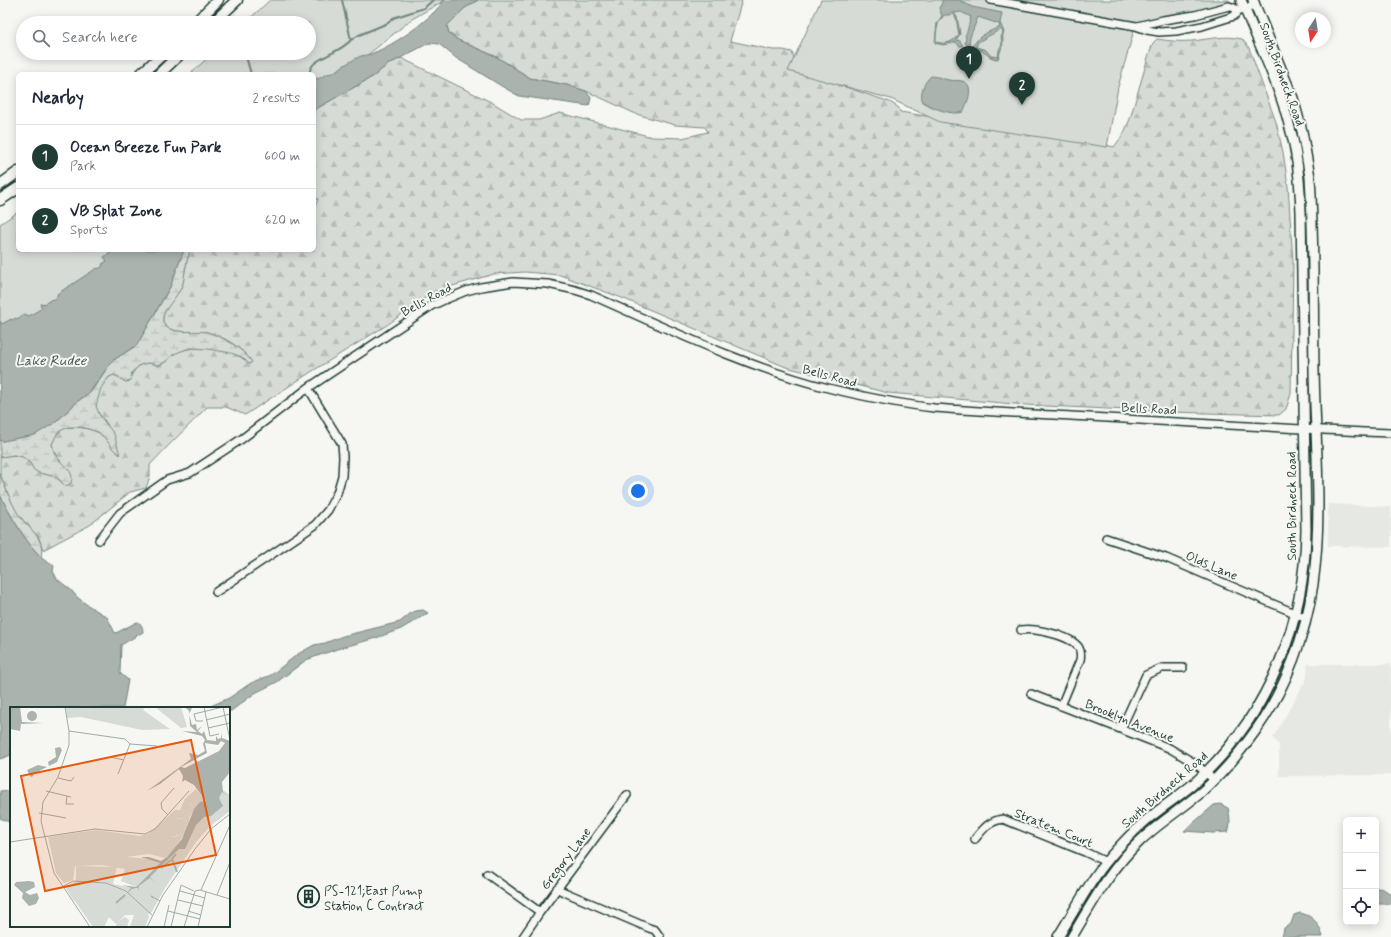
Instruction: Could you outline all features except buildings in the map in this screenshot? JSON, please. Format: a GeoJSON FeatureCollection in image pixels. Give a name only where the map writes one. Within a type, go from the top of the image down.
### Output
{"type":"FeatureCollection","features":[{"type":"Feature","properties":{"kind":"highway"},"geometry":{"type":"LineString","coordinates":[[201,16],[218,0]]}},
{"type":"Feature","properties":{"kind":"highway"},"geometry":{"type":"LineString","coordinates":[[220,16],[237,0]]}},
{"type":"Feature","properties":{"kind":"highway"},"geometry":{"type":"LineString","coordinates":[[143,72],[156,60]]}},
{"type":"Feature","properties":{"kind":"highway"},"geometry":{"type":"LineString","coordinates":[[161,72],[174,60]]}},
{"type":"Feature","properties":{"kind":"highway"},"geometry":{"type":"LineString","coordinates":[[0,184],[16,173]]}},
{"type":"Feature","properties":{"kind":"highway"},"geometry":{"type":"LineString","coordinates":[[0,200],[16,189]]}},
{"type":"Feature","properties":{"kind":"main road","name":"South Birdneck Road"},"geometry":{"type":"LineString","coordinates":[[1058,937],[1088,887],[1106,862],[1131,834],[1152,815],[1184,792],[1205,773],[1239,736],[1261,701],[1283,656],[1300,598],[1305,554],[1301,212],[1299,170],[1290,127],[1284,107],[1242,10],[1241,0]]}},
{"type":"Feature","properties":{"kind":"main road","name":"South Birdneck Road"},"geometry":{"type":"LineString","coordinates":[[1072,937],[1104,885],[1127,854],[1152,830],[1185,805],[1214,780],[1248,741],[1269,709],[1288,672],[1298,647],[1313,585],[1316,556],[1317,489],[1311,197],[1308,161],[1293,98],[1254,3]]}},
{"type":"Feature","properties":{"kind":"street"},"geometry":{"type":"LineString","coordinates":[[991,0],[1136,26],[1159,32],[1176,31],[1202,26],[1234,16],[1254,3]]}},
{"type":"Feature","properties":{"kind":"street"},"geometry":{"type":"LineString","coordinates":[[1136,26],[1195,15],[1229,6],[1242,10]]}},
{"type":"Feature","properties":{"kind":"street","name":"Bells Road"},"geometry":{"type":"LineString","coordinates":[[99,540],[120,513],[167,480],[190,473],[243,438],[308,388],[424,311],[460,293],[481,287],[500,284],[532,282],[576,290],[741,360],[806,381],[872,398],[933,408],[1391,433]]}},
{"type":"Feature","properties":{"kind":"street"},"geometry":{"type":"LineString","coordinates":[[216,592],[305,533],[323,517],[334,501],[342,476],[342,444],[308,388]]}},
{"type":"Feature","properties":{"kind":"street","name":"Olds Lane"},"geometry":{"type":"LineString","coordinates":[[1106,538],[1166,558],[1306,618]]}},
{"type":"Feature","properties":{"kind":"street"},"geometry":{"type":"LineString","coordinates":[[1021,630],[1036,630],[1047,633],[1068,640],[1078,647],[1081,653],[1080,660],[1061,706]]}},
{"type":"Feature","properties":{"kind":"street"},"geometry":{"type":"LineString","coordinates":[[1121,729],[1146,675],[1162,668],[1183,668]]}},
{"type":"Feature","properties":{"kind":"street","name":"Brooklyn Avenue"},"geometry":{"type":"LineString","coordinates":[[1031,694],[1169,748],[1196,764],[1214,780]]}},
{"type":"Feature","properties":{"kind":"street","name":"Gregory Lane"},"geometry":{"type":"LineString","coordinates":[[523,937],[557,888],[627,794]]}},
{"type":"Feature","properties":{"kind":"street","name":"Stratem Court"},"geometry":{"type":"LineString","coordinates":[[975,838],[990,822],[1003,819],[1106,862]]}},
{"type":"Feature","properties":{"kind":"street"},"geometry":{"type":"LineString","coordinates":[[487,874],[540,912]]}},
{"type":"Feature","properties":{"kind":"street"},"geometry":{"type":"LineString","coordinates":[[557,888],[562,892],[655,930],[660,937]]}},
{"type":"Feature","properties":{"kind":"shaded area"},"geometry":{"type":"Polygon","coordinates":[[[1328,504],[1391,507],[1391,547],[1328,546],[1328,504]]]}},
{"type":"Feature","properties":{"kind":"shaded area"},"geometry":{"type":"Polygon","coordinates":[[[1308,664],[1391,664],[1391,775],[1279,776],[1279,745],[1273,738],[1307,678],[1308,664]]]}},
{"type":"Feature","properties":{"kind":"green space"},"geometry":{"type":"Polygon","coordinates":[[[270,0],[445,0],[412,19],[316,95],[316,72],[192,72],[205,60],[316,60],[316,16],[253,16],[270,0]]]}},
{"type":"Feature","properties":{"kind":"green space"},"geometry":{"type":"Polygon","coordinates":[[[478,0],[742,0],[730,41],[773,50],[792,52],[798,71],[890,102],[899,108],[900,112],[1097,143],[1114,147],[1123,135],[1130,119],[1149,54],[1153,43],[1157,39],[1170,41],[1192,41],[1223,37],[1242,39],[1249,48],[1276,122],[1283,152],[1288,186],[1293,262],[1291,394],[1286,409],[1279,415],[1170,412],[1026,405],[888,393],[786,367],[622,298],[560,275],[525,272],[494,274],[435,291],[387,325],[245,415],[226,407],[207,407],[150,465],[150,476],[146,488],[130,492],[90,525],[43,550],[39,538],[17,513],[10,499],[0,474],[0,457],[14,455],[23,457],[34,469],[59,480],[62,483],[68,469],[58,458],[52,444],[56,435],[62,430],[66,428],[78,427],[95,431],[107,440],[113,449],[108,427],[96,409],[96,402],[103,384],[113,375],[126,382],[129,381],[133,372],[140,365],[147,363],[158,365],[166,362],[174,354],[181,351],[199,348],[227,351],[235,354],[249,364],[252,362],[238,347],[213,334],[207,332],[180,331],[167,328],[163,317],[182,286],[189,252],[316,252],[316,204],[318,199],[316,198],[316,109],[374,76],[387,65],[401,58],[493,103],[521,120],[539,120],[560,113],[652,137],[682,138],[708,132],[705,127],[675,125],[636,114],[586,91],[567,85],[530,78],[497,57],[458,40],[449,33],[447,26],[465,8],[478,0]]]}},
{"type":"Feature","properties":{"kind":"green space"},"geometry":{"type":"Polygon","coordinates":[[[821,0],[1229,0],[1230,3],[1134,30],[1118,87],[1107,147],[940,122],[891,99],[788,71],[821,0]]]}},
{"type":"Feature","properties":{"kind":"green space"},"geometry":{"type":"Polygon","coordinates":[[[16,213],[16,252],[163,252],[0,419],[0,224],[16,213]]]}},
{"type":"Feature","properties":{"kind":"green space"},"geometry":{"type":"Polygon","coordinates":[[[183,252],[190,252],[183,284],[164,314],[164,323],[167,328],[173,330],[206,332],[219,336],[238,347],[252,362],[249,364],[242,357],[231,353],[208,349],[189,348],[174,354],[159,365],[148,363],[140,365],[132,372],[130,381],[126,382],[114,375],[109,377],[101,388],[96,406],[100,416],[114,434],[120,455],[98,432],[82,427],[68,427],[58,432],[52,444],[54,452],[57,458],[72,475],[70,484],[65,486],[57,477],[39,473],[34,470],[30,463],[23,457],[14,455],[0,457],[0,440],[3,441],[56,422],[78,401],[91,392],[112,361],[137,345],[170,287],[183,252]]]}},
{"type":"Feature","properties":{"kind":"green space"},"geometry":{"type":"Polygon","coordinates":[[[0,474],[17,512],[38,537],[42,550],[41,557],[29,544],[0,495],[0,474]]]}},
{"type":"Feature","properties":{"kind":"water"},"geometry":{"type":"Polygon","coordinates":[[[444,0],[478,0],[465,8],[447,26],[449,33],[458,40],[497,57],[530,78],[567,85],[586,91],[591,98],[589,106],[519,96],[456,58],[439,44],[429,43],[387,65],[374,76],[316,109],[316,78],[318,79],[332,73],[361,56],[372,54],[402,38],[422,23],[444,0]]]}},
{"type":"Feature","properties":{"kind":"water"},"geometry":{"type":"Polygon","coordinates":[[[942,0],[959,0],[972,7],[1002,13],[1000,23],[1004,32],[1003,43],[998,59],[991,57],[979,50],[971,50],[970,47],[981,36],[1000,27],[999,24],[978,17],[970,37],[969,45],[967,45],[965,43],[965,36],[971,17],[961,12],[954,13],[957,17],[960,34],[956,40],[960,41],[963,46],[959,46],[956,42],[943,45],[935,43],[936,33],[936,42],[944,43],[951,41],[959,35],[956,18],[953,13],[944,15],[939,20],[942,16],[939,8],[942,0]],[[1001,29],[978,42],[976,47],[986,50],[991,56],[998,57],[1002,44],[1001,37],[1003,33],[1001,29]]]}},
{"type":"Feature","properties":{"kind":"water"},"geometry":{"type":"Polygon","coordinates":[[[931,76],[962,81],[969,86],[969,95],[963,112],[948,112],[932,107],[923,102],[923,88],[926,81],[931,76]]]}},
{"type":"Feature","properties":{"kind":"water","name":"Lake Rudee"},"geometry":{"type":"Polygon","coordinates":[[[112,252],[183,252],[170,287],[137,345],[112,361],[90,392],[56,422],[35,435],[3,441],[0,440],[0,321],[2,324],[11,319],[17,319],[25,314],[29,316],[42,308],[40,304],[44,304],[52,299],[53,300],[57,297],[57,294],[97,268],[98,269],[103,266],[102,264],[107,261],[104,257],[112,252]]]}},
{"type":"Feature","properties":{"kind":"water"},"geometry":{"type":"Polygon","coordinates":[[[0,495],[25,538],[44,560],[54,566],[53,571],[57,579],[86,604],[107,617],[115,633],[137,622],[142,626],[143,632],[121,645],[120,673],[128,680],[123,707],[10,707],[10,755],[0,759],[0,495]]]}},
{"type":"Feature","properties":{"kind":"water"},"geometry":{"type":"Polygon","coordinates":[[[423,610],[428,613],[401,629],[306,660],[277,682],[255,693],[231,711],[230,707],[208,707],[229,698],[251,683],[271,675],[298,654],[314,645],[325,643],[343,636],[400,622],[416,611],[423,610]]]}},
{"type":"Feature","properties":{"kind":"water"},"geometry":{"type":"Polygon","coordinates":[[[10,790],[10,823],[0,818],[0,791],[10,790]]]}},
{"type":"Feature","properties":{"kind":"water"},"geometry":{"type":"Polygon","coordinates":[[[1220,804],[1228,808],[1230,826],[1228,832],[1213,833],[1184,831],[1214,805],[1220,804]]]}},
{"type":"Feature","properties":{"kind":"water"},"geometry":{"type":"Polygon","coordinates":[[[1379,888],[1391,895],[1391,904],[1379,904],[1379,888]]]}},
{"type":"Feature","properties":{"kind":"water"},"geometry":{"type":"Polygon","coordinates":[[[1300,913],[1309,916],[1315,921],[1320,928],[1323,937],[1279,937],[1283,934],[1284,928],[1291,924],[1294,915],[1300,913]]]}},
{"type":"Feature","properties":{"kind":"waterway"},"geometry":{"type":"LineString","coordinates":[[310,72],[315,63],[343,47],[351,40],[342,0]]}},
{"type":"Feature","properties":{"kind":"waterway"},"geometry":{"type":"LineString","coordinates":[[351,40],[359,35],[388,23],[393,18],[424,8],[433,0]]}},
{"type":"Feature","properties":{"kind":"waterway"},"geometry":{"type":"LineString","coordinates":[[247,60],[250,72]]}},
{"type":"Feature","properties":{"kind":"place","name":"Ocean Breeze Fun Park"},"geometry":{"type":"Point","coordinates":[969,79]}},
{"type":"Feature","properties":{"kind":"place","name":"VB Splat Zone"},"geometry":{"type":"Point","coordinates":[1022,105]}},
{"type":"Feature","properties":{"kind":"place","name":"PS-121;East Pump Station C Contract"},"geometry":{"type":"Point","coordinates":[309,897]}}]}
